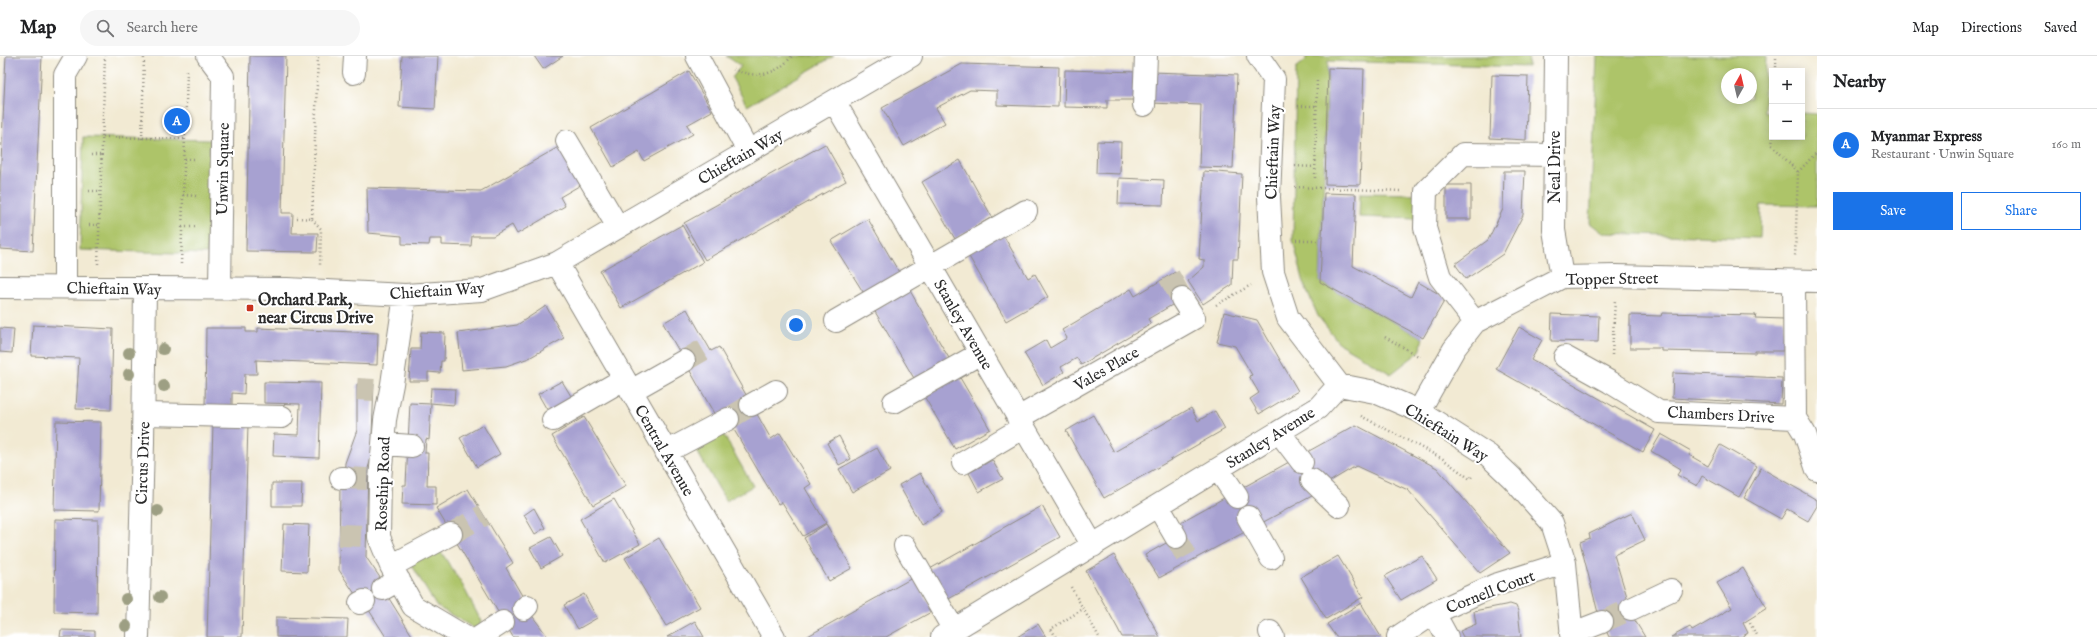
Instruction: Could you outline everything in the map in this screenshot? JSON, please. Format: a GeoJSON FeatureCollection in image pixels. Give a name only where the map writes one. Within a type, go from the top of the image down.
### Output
{"type":"FeatureCollection","features":[{"type":"Feature","properties":{"kind":"street"},"geometry":{"type":"LineString","coordinates":[[64,287],[65,75],[76,56]]}},
{"type":"Feature","properties":{"kind":"street","name":"Unwin Square"},"geometry":{"type":"LineString","coordinates":[[208,56],[223,76],[220,288]]}},
{"type":"Feature","properties":{"kind":"street"},"geometry":{"type":"LineString","coordinates":[[697,56],[748,151]]}},
{"type":"Feature","properties":{"kind":"street","name":"Chieftain Way"},"geometry":{"type":"LineString","coordinates":[[0,287],[220,288],[318,290],[405,295],[482,290],[557,262],[911,56]]}},
{"type":"Feature","properties":{"kind":"street"},"geometry":{"type":"LineString","coordinates":[[1144,105],[1146,56]]}},
{"type":"Feature","properties":{"kind":"street","name":"Chieftain Way"},"geometry":{"type":"LineString","coordinates":[[1258,56],[1274,79],[1270,187],[1273,272],[1288,318],[1339,385],[1375,392],[1419,411],[1488,455],[1512,478],[1552,523],[1565,564],[1571,635]]}},
{"type":"Feature","properties":{"kind":"street","name":"Neal Drive"},"geometry":{"type":"LineString","coordinates":[[1556,56],[1554,230],[1562,277]]}},
{"type":"Feature","properties":{"kind":"street","name":"Stanley Avenue"},"geometry":{"type":"LineString","coordinates":[[834,101],[1093,546]]}},
{"type":"Feature","properties":{"kind":"street"},"geometry":{"type":"LineString","coordinates":[[567,142],[618,227]]}},
{"type":"Feature","properties":{"kind":"street"},"geometry":{"type":"LineString","coordinates":[[1475,322],[1440,277],[1425,228],[1426,191],[1463,154],[1554,155]]}},
{"type":"Feature","properties":{"kind":"street"},"geometry":{"type":"LineString","coordinates":[[836,321],[1026,210]]}},
{"type":"Feature","properties":{"kind":"street","name":"Central Avenue"},"geometry":{"type":"LineString","coordinates":[[557,262],[774,637]]}},
{"type":"Feature","properties":{"kind":"street","name":"Topper Street"},"geometry":{"type":"LineString","coordinates":[[1419,411],[1444,370],[1454,349],[1475,322],[1562,277],[1616,276],[1817,281]]}},
{"type":"Feature","properties":{"kind":"street","name":"Chambers Drive"},"geometry":{"type":"LineString","coordinates":[[1794,281],[1795,418],[1805,434],[1817,470]]}},
{"type":"Feature","properties":{"kind":"street","name":"Circus Drive"},"geometry":{"type":"LineString","coordinates":[[138,637],[144,414],[145,288]]}},
{"type":"Feature","properties":{"kind":"street","name":"Rosehip Road"},"geometry":{"type":"LineString","coordinates":[[405,295],[382,390],[385,420],[384,444],[374,479],[373,536],[391,578],[413,606],[466,637]]}},
{"type":"Feature","properties":{"kind":"street"},"geometry":{"type":"LineString","coordinates":[[1182,299],[1194,318]]}},
{"type":"Feature","properties":{"kind":"street","name":"Vales Place"},"geometry":{"type":"LineString","coordinates":[[963,463],[1021,423],[1107,374],[1194,318]]}},
{"type":"Feature","properties":{"kind":"street"},"geometry":{"type":"LineString","coordinates":[[894,402],[981,353]]}},
{"type":"Feature","properties":{"kind":"street","name":"Chambers Drive"},"geometry":{"type":"LineString","coordinates":[[1565,357],[1659,412],[1795,418]]}},
{"type":"Feature","properties":{"kind":"street"},"geometry":{"type":"LineString","coordinates":[[553,420],[684,361]]}},
{"type":"Feature","properties":{"kind":"street","name":"Stanley Avenue"},"geometry":{"type":"LineString","coordinates":[[948,634],[1318,408],[1339,385]]}},
{"type":"Feature","properties":{"kind":"street"},"geometry":{"type":"LineString","coordinates":[[751,405],[776,391]]}},
{"type":"Feature","properties":{"kind":"street"},"geometry":{"type":"LineString","coordinates":[[144,414],[282,417]]}},
{"type":"Feature","properties":{"kind":"street"},"geometry":{"type":"LineString","coordinates":[[666,452],[728,419]]}},
{"type":"Feature","properties":{"kind":"street"},"geometry":{"type":"LineString","coordinates":[[1279,432],[1302,462]]}},
{"type":"Feature","properties":{"kind":"street"},"geometry":{"type":"LineString","coordinates":[[384,444],[412,446]]}},
{"type":"Feature","properties":{"kind":"street"},"geometry":{"type":"LineString","coordinates":[[1218,469],[1237,497]]}},
{"type":"Feature","properties":{"kind":"street"},"geometry":{"type":"LineString","coordinates":[[1312,480],[1339,506]]}},
{"type":"Feature","properties":{"kind":"street"},"geometry":{"type":"LineString","coordinates":[[1158,506],[1176,537]]}},
{"type":"Feature","properties":{"kind":"street"},"geometry":{"type":"LineString","coordinates":[[1248,517],[1271,558]]}},
{"type":"Feature","properties":{"kind":"street"},"geometry":{"type":"LineString","coordinates":[[391,578],[451,534]]}},
{"type":"Feature","properties":{"kind":"street"},"geometry":{"type":"LineString","coordinates":[[905,546],[948,634]]}},
{"type":"Feature","properties":{"kind":"street","name":"Cornell Court"},"geometry":{"type":"LineString","coordinates":[[1398,637],[1434,613],[1495,585],[1565,564]]}},
{"type":"Feature","properties":{"kind":"street"},"geometry":{"type":"LineString","coordinates":[[1631,608],[1671,590]]}},
{"type":"Feature","properties":{"kind":"street"},"geometry":{"type":"LineString","coordinates":[[1434,613],[1447,637]]}},
{"type":"Feature","properties":{"kind":"street"},"geometry":{"type":"LineString","coordinates":[[480,637],[503,622]]}},
{"type":"Feature","properties":{"kind":"street"},"geometry":{"type":"LineString","coordinates":[[1571,635],[1602,622]]}},
{"type":"Feature","properties":{"kind":"path"},"geometry":{"type":"LineString","coordinates":[[98,288],[98,245],[105,56]]}},
{"type":"Feature","properties":{"kind":"path"},"geometry":{"type":"LineString","coordinates":[[142,139],[144,56]]}},
{"type":"Feature","properties":{"kind":"path"},"geometry":{"type":"LineString","coordinates":[[318,56],[312,219],[321,229],[318,290]]}},
{"type":"Feature","properties":{"kind":"path"},"geometry":{"type":"LineString","coordinates":[[731,68],[744,74],[759,76],[774,72],[786,64],[792,56]]}},
{"type":"Feature","properties":{"kind":"path"},"geometry":{"type":"LineString","coordinates":[[1776,56],[1776,68]]}},
{"type":"Feature","properties":{"kind":"path"},"geometry":{"type":"LineString","coordinates":[[181,288],[188,64]]}},
{"type":"Feature","properties":{"kind":"path"},"geometry":{"type":"LineString","coordinates":[[1315,178],[1317,78]]}},
{"type":"Feature","properties":{"kind":"path"},"geometry":{"type":"LineString","coordinates":[[103,138],[185,140]]}},
{"type":"Feature","properties":{"kind":"path"},"geometry":{"type":"LineString","coordinates":[[1773,140],[1772,145],[1798,172]]}},
{"type":"Feature","properties":{"kind":"path"},"geometry":{"type":"LineString","coordinates":[[1794,281],[1798,172],[1817,152]]}},
{"type":"Feature","properties":{"kind":"path"},"geometry":{"type":"LineString","coordinates":[[1270,187],[1426,191]]}},
{"type":"Feature","properties":{"kind":"path"},"geometry":{"type":"LineString","coordinates":[[297,218],[312,219]]}},
{"type":"Feature","properties":{"kind":"path"},"geometry":{"type":"LineString","coordinates":[[1194,318],[1273,272]]}},
{"type":"Feature","properties":{"kind":"path"},"geometry":{"type":"LineString","coordinates":[[1608,297],[1615,297],[1610,382]]}},
{"type":"Feature","properties":{"kind":"path"},"geometry":{"type":"LineString","coordinates":[[1385,337],[1444,370]]}},
{"type":"Feature","properties":{"kind":"path"},"geometry":{"type":"LineString","coordinates":[[1059,567],[1099,637]]}},
{"type":"Feature","properties":{"kind":"path"},"geometry":{"type":"LineString","coordinates":[[1056,637],[1051,629],[1083,609]]}},
{"type":"Feature","properties":{"kind":"path"},"geometry":{"type":"LineString","coordinates":[[1750,623],[1757,637]]}},
{"type":"Feature","properties":{"kind":"green space"},"geometry":{"type":"Polygon","coordinates":[[[726,56],[834,56],[747,106],[732,78],[741,66],[726,56]]]}},
{"type":"Feature","properties":{"kind":"green space"},"geometry":{"type":"Polygon","coordinates":[[[1306,56],[1529,56],[1528,67],[1328,61],[1320,282],[1423,338],[1419,352],[1391,374],[1340,344],[1318,316],[1305,287],[1293,240],[1296,68],[1306,60],[1306,56]]]}},
{"type":"Feature","properties":{"kind":"green space"},"geometry":{"type":"Polygon","coordinates":[[[1597,56],[1766,56],[1764,112],[1769,112],[1769,140],[1805,140],[1805,113],[1817,114],[1817,206],[1761,205],[1760,238],[1603,233],[1590,223],[1597,56]]]}},
{"type":"Feature","properties":{"kind":"green space"},"geometry":{"type":"Polygon","coordinates":[[[83,137],[210,140],[207,254],[80,250],[83,137]]]}},
{"type":"Feature","properties":{"kind":"green space"},"geometry":{"type":"Polygon","coordinates":[[[1360,193],[1416,194],[1416,219],[1359,217],[1360,193]]]}},
{"type":"Feature","properties":{"kind":"green space"},"geometry":{"type":"Polygon","coordinates":[[[722,432],[753,486],[726,501],[695,448],[722,432]]]}},
{"type":"Feature","properties":{"kind":"green space"},"geometry":{"type":"Polygon","coordinates":[[[438,547],[463,586],[481,621],[480,626],[474,628],[436,606],[410,562],[438,547]]]}},
{"type":"Feature","properties":{"kind":"building"},"geometry":{"type":"Polygon","coordinates":[[[6,56],[42,56],[33,251],[0,249],[0,183],[6,56]]]}},
{"type":"Feature","properties":{"kind":"building"},"geometry":{"type":"Polygon","coordinates":[[[250,56],[286,56],[282,213],[293,213],[292,233],[318,233],[317,252],[246,251],[250,56]]]}},
{"type":"Feature","properties":{"kind":"building"},"geometry":{"type":"Polygon","coordinates":[[[402,56],[438,56],[435,109],[399,107],[402,56]]]}},
{"type":"Feature","properties":{"kind":"building"},"geometry":{"type":"Polygon","coordinates":[[[534,56],[563,56],[543,69],[534,56]]]}},
{"type":"Feature","properties":{"kind":"building"},"geometry":{"type":"Polygon","coordinates":[[[962,64],[1059,67],[1058,107],[997,105],[997,91],[970,90],[936,108],[945,123],[904,146],[882,108],[962,64]]]}},
{"type":"Feature","properties":{"kind":"building"},"geometry":{"type":"Polygon","coordinates":[[[1328,68],[1364,69],[1360,185],[1325,184],[1328,68]]]}},
{"type":"Feature","properties":{"kind":"building"},"geometry":{"type":"Polygon","coordinates":[[[1065,70],[1138,72],[1137,100],[1107,100],[1107,108],[1064,107],[1065,70]]]}},
{"type":"Feature","properties":{"kind":"building"},"geometry":{"type":"Polygon","coordinates":[[[689,71],[712,111],[687,125],[693,134],[644,161],[639,152],[613,167],[591,128],[689,71]]]}},
{"type":"Feature","properties":{"kind":"building"},"geometry":{"type":"Polygon","coordinates":[[[1152,72],[1237,75],[1233,168],[1199,167],[1201,105],[1151,103],[1152,72]]]}},
{"type":"Feature","properties":{"kind":"building"},"geometry":{"type":"Polygon","coordinates":[[[1492,75],[1528,76],[1526,140],[1490,138],[1492,75]]]}},
{"type":"Feature","properties":{"kind":"building"},"geometry":{"type":"Polygon","coordinates":[[[1097,141],[1121,142],[1120,174],[1096,173],[1097,141]]]}},
{"type":"Feature","properties":{"kind":"building"},"geometry":{"type":"Polygon","coordinates":[[[825,144],[846,181],[705,260],[684,223],[825,144]]]}},
{"type":"Feature","properties":{"kind":"building"},"geometry":{"type":"Polygon","coordinates":[[[562,145],[584,183],[560,197],[565,206],[517,234],[512,225],[493,236],[472,236],[471,246],[442,245],[442,239],[430,239],[429,245],[402,244],[402,236],[368,233],[367,188],[481,191],[562,145]]]}},
{"type":"Feature","properties":{"kind":"building"},"geometry":{"type":"Polygon","coordinates":[[[960,160],[992,217],[955,239],[922,182],[960,160]]]}},
{"type":"Feature","properties":{"kind":"building"},"geometry":{"type":"Polygon","coordinates":[[[1204,171],[1242,174],[1238,259],[1233,259],[1232,285],[1203,304],[1188,281],[1204,267],[1204,260],[1199,259],[1204,171]]]}},
{"type":"Feature","properties":{"kind":"building"},"geometry":{"type":"Polygon","coordinates":[[[1504,171],[1525,171],[1523,215],[1503,254],[1466,279],[1455,264],[1488,240],[1503,209],[1504,171]]]}},
{"type":"Feature","properties":{"kind":"building"},"geometry":{"type":"Polygon","coordinates":[[[1119,178],[1164,180],[1163,205],[1118,204],[1119,178]]]}},
{"type":"Feature","properties":{"kind":"building"},"geometry":{"type":"Polygon","coordinates":[[[1446,185],[1471,185],[1471,219],[1446,219],[1446,185]]]}},
{"type":"Feature","properties":{"kind":"building"},"geometry":{"type":"Polygon","coordinates":[[[1324,193],[1356,194],[1353,266],[1411,297],[1418,282],[1446,298],[1423,338],[1320,282],[1324,193]]]}},
{"type":"Feature","properties":{"kind":"building"},"geometry":{"type":"Polygon","coordinates":[[[868,219],[900,274],[865,295],[831,241],[868,219]]]}},
{"type":"Feature","properties":{"kind":"building"},"geometry":{"type":"Polygon","coordinates":[[[682,225],[703,262],[621,308],[600,271],[682,225]]]}},
{"type":"Feature","properties":{"kind":"building"},"geometry":{"type":"Polygon","coordinates":[[[1002,233],[1028,278],[1035,274],[1048,297],[1006,321],[967,253],[1002,233]]]}},
{"type":"Feature","properties":{"kind":"building"},"geometry":{"type":"Polygon","coordinates":[[[1175,272],[1189,295],[1148,319],[1151,324],[1081,365],[1077,358],[1061,367],[1064,372],[1043,385],[1024,353],[1046,340],[1050,348],[1067,338],[1062,330],[1131,289],[1135,296],[1175,272]]]}},
{"type":"Feature","properties":{"kind":"building"},"geometry":{"type":"Polygon","coordinates":[[[909,289],[950,360],[915,380],[874,310],[909,289]]]}},
{"type":"Feature","properties":{"kind":"building"},"geometry":{"type":"Polygon","coordinates":[[[546,306],[564,338],[529,358],[506,366],[462,370],[458,333],[517,325],[546,306]]]}},
{"type":"Feature","properties":{"kind":"building"},"geometry":{"type":"Polygon","coordinates":[[[687,309],[711,351],[719,347],[771,439],[780,433],[811,484],[805,488],[826,523],[803,536],[782,502],[778,504],[724,413],[716,417],[663,323],[687,309]]]}},
{"type":"Feature","properties":{"kind":"building"},"geometry":{"type":"Polygon","coordinates":[[[1224,312],[1257,320],[1298,391],[1259,414],[1250,399],[1259,393],[1249,376],[1252,375],[1238,351],[1235,346],[1217,342],[1224,312]]]}},
{"type":"Feature","properties":{"kind":"building"},"geometry":{"type":"Polygon","coordinates":[[[1662,313],[1756,315],[1755,318],[1784,319],[1783,351],[1755,351],[1755,353],[1661,351],[1661,348],[1630,348],[1630,315],[1661,316],[1662,313]]]}},
{"type":"Feature","properties":{"kind":"building"},"geometry":{"type":"Polygon","coordinates":[[[1552,314],[1599,316],[1598,342],[1551,341],[1552,314]]]}},
{"type":"Feature","properties":{"kind":"building"},"geometry":{"type":"Polygon","coordinates":[[[33,325],[113,329],[111,410],[76,409],[79,358],[31,356],[33,325]]]}},
{"type":"Feature","properties":{"kind":"building"},"geometry":{"type":"Polygon","coordinates":[[[1519,327],[1542,340],[1531,360],[1655,430],[1643,452],[1496,369],[1519,327]]]}},
{"type":"Feature","properties":{"kind":"building"},"geometry":{"type":"Polygon","coordinates":[[[0,328],[14,329],[12,353],[0,352],[0,328]]]}},
{"type":"Feature","properties":{"kind":"building"},"geometry":{"type":"Polygon","coordinates":[[[206,328],[246,328],[246,332],[258,332],[258,328],[378,333],[377,365],[256,360],[257,374],[245,374],[244,394],[232,393],[232,409],[205,408],[206,328]]]}},
{"type":"Feature","properties":{"kind":"building"},"geometry":{"type":"Polygon","coordinates":[[[421,332],[445,333],[444,361],[441,361],[440,373],[428,372],[428,381],[409,381],[411,349],[420,349],[421,332]]]}},
{"type":"Feature","properties":{"kind":"building"},"geometry":{"type":"Polygon","coordinates":[[[1673,373],[1782,378],[1781,404],[1672,398],[1673,373]]]}},
{"type":"Feature","properties":{"kind":"building"},"geometry":{"type":"Polygon","coordinates":[[[959,376],[990,429],[955,449],[924,396],[959,376]]]}},
{"type":"Feature","properties":{"kind":"building"},"geometry":{"type":"Polygon","coordinates":[[[562,381],[574,401],[550,415],[538,394],[562,381]]]}},
{"type":"Feature","properties":{"kind":"building"},"geometry":{"type":"Polygon","coordinates":[[[264,382],[321,383],[319,458],[273,456],[274,434],[299,435],[300,404],[264,403],[264,382]]]}},
{"type":"Feature","properties":{"kind":"building"},"geometry":{"type":"Polygon","coordinates":[[[357,384],[374,384],[372,435],[378,437],[368,468],[366,557],[383,582],[380,584],[413,637],[386,637],[360,596],[357,597],[339,570],[340,483],[344,484],[345,463],[357,430],[357,384]]]}},
{"type":"Feature","properties":{"kind":"building"},"geometry":{"type":"Polygon","coordinates":[[[431,388],[455,389],[454,405],[430,403],[431,388]]]}},
{"type":"Feature","properties":{"kind":"building"},"geometry":{"type":"Polygon","coordinates":[[[410,403],[431,404],[429,440],[426,439],[425,453],[428,453],[427,486],[436,486],[436,505],[402,504],[403,485],[406,485],[410,403]]]}},
{"type":"Feature","properties":{"kind":"building"},"geometry":{"type":"Polygon","coordinates":[[[1191,408],[1198,421],[1215,411],[1225,429],[1104,498],[1066,431],[1093,415],[1114,452],[1191,408]]]}},
{"type":"Feature","properties":{"kind":"building"},"geometry":{"type":"Polygon","coordinates":[[[584,417],[626,486],[593,505],[552,436],[584,417]]]}},
{"type":"Feature","properties":{"kind":"building"},"geometry":{"type":"Polygon","coordinates":[[[56,421],[101,422],[99,511],[54,510],[56,421]]]}},
{"type":"Feature","properties":{"kind":"building"},"geometry":{"type":"Polygon","coordinates":[[[213,423],[248,424],[242,637],[207,637],[213,423]]]}},
{"type":"Feature","properties":{"kind":"building"},"geometry":{"type":"Polygon","coordinates":[[[483,425],[500,454],[477,467],[460,438],[483,425]]]}},
{"type":"Feature","properties":{"kind":"building"},"geometry":{"type":"Polygon","coordinates":[[[1356,425],[1437,468],[1510,553],[1480,573],[1408,490],[1356,466],[1324,485],[1305,484],[1312,496],[1159,578],[1145,555],[1182,534],[1177,524],[1356,425]]]}},
{"type":"Feature","properties":{"kind":"building"},"geometry":{"type":"Polygon","coordinates":[[[1661,434],[1691,451],[1689,455],[1708,466],[1720,445],[1757,466],[1739,497],[1702,476],[1697,486],[1677,475],[1681,469],[1651,451],[1661,434]]]}},
{"type":"Feature","properties":{"kind":"building"},"geometry":{"type":"Polygon","coordinates":[[[839,436],[851,459],[839,465],[827,443],[839,436]]]}},
{"type":"Feature","properties":{"kind":"building"},"geometry":{"type":"Polygon","coordinates":[[[877,448],[890,471],[852,492],[839,469],[877,448]]]}},
{"type":"Feature","properties":{"kind":"building"},"geometry":{"type":"Polygon","coordinates":[[[992,460],[1003,479],[979,492],[969,473],[992,460]]]}},
{"type":"Feature","properties":{"kind":"building"},"geometry":{"type":"Polygon","coordinates":[[[1761,468],[1817,500],[1817,506],[1808,521],[1787,509],[1781,519],[1744,498],[1761,468]]]}},
{"type":"Feature","properties":{"kind":"building"},"geometry":{"type":"Polygon","coordinates":[[[920,473],[942,512],[921,525],[899,485],[920,473]]]}},
{"type":"Feature","properties":{"kind":"building"},"geometry":{"type":"Polygon","coordinates":[[[272,483],[302,483],[301,506],[272,506],[272,483]]]}},
{"type":"Feature","properties":{"kind":"building"},"geometry":{"type":"Polygon","coordinates":[[[468,489],[513,563],[506,568],[524,599],[530,613],[548,637],[513,637],[436,508],[468,489]]]}},
{"type":"Feature","properties":{"kind":"building"},"geometry":{"type":"Polygon","coordinates":[[[614,499],[640,544],[605,563],[580,519],[614,499]]]}},
{"type":"Feature","properties":{"kind":"building"},"geometry":{"type":"Polygon","coordinates":[[[1042,506],[1060,537],[945,601],[928,570],[1042,506]]]}},
{"type":"Feature","properties":{"kind":"building"},"geometry":{"type":"Polygon","coordinates":[[[534,508],[545,528],[535,534],[524,515],[534,508]]]}},
{"type":"Feature","properties":{"kind":"building"},"geometry":{"type":"Polygon","coordinates":[[[1632,513],[1645,540],[1614,555],[1634,619],[1645,637],[1609,637],[1598,613],[1580,542],[1590,538],[1589,534],[1632,513]]]}},
{"type":"Feature","properties":{"kind":"building"},"geometry":{"type":"Polygon","coordinates":[[[55,519],[98,520],[97,613],[54,612],[55,519]]]}},
{"type":"Feature","properties":{"kind":"building"},"geometry":{"type":"Polygon","coordinates":[[[284,524],[309,525],[307,572],[282,571],[284,524]]]}},
{"type":"Feature","properties":{"kind":"building"},"geometry":{"type":"Polygon","coordinates":[[[826,524],[852,568],[829,581],[804,538],[826,524]]]}},
{"type":"Feature","properties":{"kind":"building"},"geometry":{"type":"Polygon","coordinates":[[[551,537],[562,556],[541,568],[530,548],[551,537]]]}},
{"type":"Feature","properties":{"kind":"building"},"geometry":{"type":"Polygon","coordinates":[[[659,538],[700,607],[666,626],[625,558],[659,538]]]}},
{"type":"Feature","properties":{"kind":"building"},"geometry":{"type":"Polygon","coordinates":[[[1114,555],[1160,637],[1122,637],[1086,571],[1114,555]]]}},
{"type":"Feature","properties":{"kind":"building"},"geometry":{"type":"Polygon","coordinates":[[[1338,556],[1363,597],[1326,619],[1301,577],[1338,556]]]}},
{"type":"Feature","properties":{"kind":"building"},"geometry":{"type":"Polygon","coordinates":[[[1422,556],[1437,579],[1401,600],[1385,576],[1422,556]]]}},
{"type":"Feature","properties":{"kind":"building"},"geometry":{"type":"Polygon","coordinates":[[[1743,568],[1767,608],[1743,623],[1748,633],[1741,637],[1671,637],[1690,627],[1692,631],[1732,608],[1717,583],[1743,568]]]}},
{"type":"Feature","properties":{"kind":"building"},"geometry":{"type":"Polygon","coordinates":[[[914,577],[933,611],[886,637],[806,637],[914,577]]]}},
{"type":"Feature","properties":{"kind":"building"},"geometry":{"type":"Polygon","coordinates":[[[584,594],[597,618],[578,629],[564,605],[584,594]]]}},
{"type":"Feature","properties":{"kind":"building"},"geometry":{"type":"Polygon","coordinates":[[[1361,603],[1381,637],[1336,637],[1327,624],[1361,603]]]}},
{"type":"Feature","properties":{"kind":"building"},"geometry":{"type":"Polygon","coordinates":[[[1510,604],[1516,606],[1518,611],[1521,637],[1463,637],[1460,631],[1476,624],[1474,611],[1510,604]]]}},
{"type":"Feature","properties":{"kind":"building"},"geometry":{"type":"Polygon","coordinates":[[[276,617],[348,619],[347,637],[276,637],[276,617]]]}},
{"type":"Feature","properties":{"kind":"building"},"geometry":{"type":"Polygon","coordinates":[[[695,621],[704,637],[667,637],[695,621]]]}},
{"type":"Feature","properties":{"kind":"building"},"geometry":{"type":"Polygon","coordinates":[[[1038,624],[1046,637],[1017,637],[1038,624]]]}},
{"type":"Feature","properties":{"kind":"building"},"geometry":{"type":"Polygon","coordinates":[[[61,630],[95,631],[95,637],[60,637],[61,630]]]}},
{"type":"Feature","properties":{"kind":"tunnel"},"geometry":{"type":"LineString","coordinates":[[1169,276],[1182,299]]}},
{"type":"Feature","properties":{"kind":"tunnel"},"geometry":{"type":"LineString","coordinates":[[684,361],[708,347]]}},
{"type":"Feature","properties":{"kind":"tunnel"},"geometry":{"type":"LineString","coordinates":[[357,389],[374,390]]}},
{"type":"Feature","properties":{"kind":"tunnel"},"geometry":{"type":"LineString","coordinates":[[728,419],[751,405]]}},
{"type":"Feature","properties":{"kind":"tunnel"},"geometry":{"type":"LineString","coordinates":[[345,478],[368,479]]}},
{"type":"Feature","properties":{"kind":"tunnel"},"geometry":{"type":"LineString","coordinates":[[451,534],[484,515]]}},
{"type":"Feature","properties":{"kind":"tunnel"},"geometry":{"type":"LineString","coordinates":[[339,535],[366,536]]}},
{"type":"Feature","properties":{"kind":"tunnel"},"geometry":{"type":"LineString","coordinates":[[1176,537],[1189,561]]}},
{"type":"Feature","properties":{"kind":"tunnel"},"geometry":{"type":"LineString","coordinates":[[1602,622],[1631,609]]}},
{"type":"Feature","properties":{"kind":"place","name":"Myanmar Express"},"geometry":{"type":"Point","coordinates":[177,121]}},
{"type":"Feature","properties":{"kind":"place","name":"Orchard Park, near Circus Drive"},"geometry":{"type":"Point","coordinates":[250,308]}}]}
